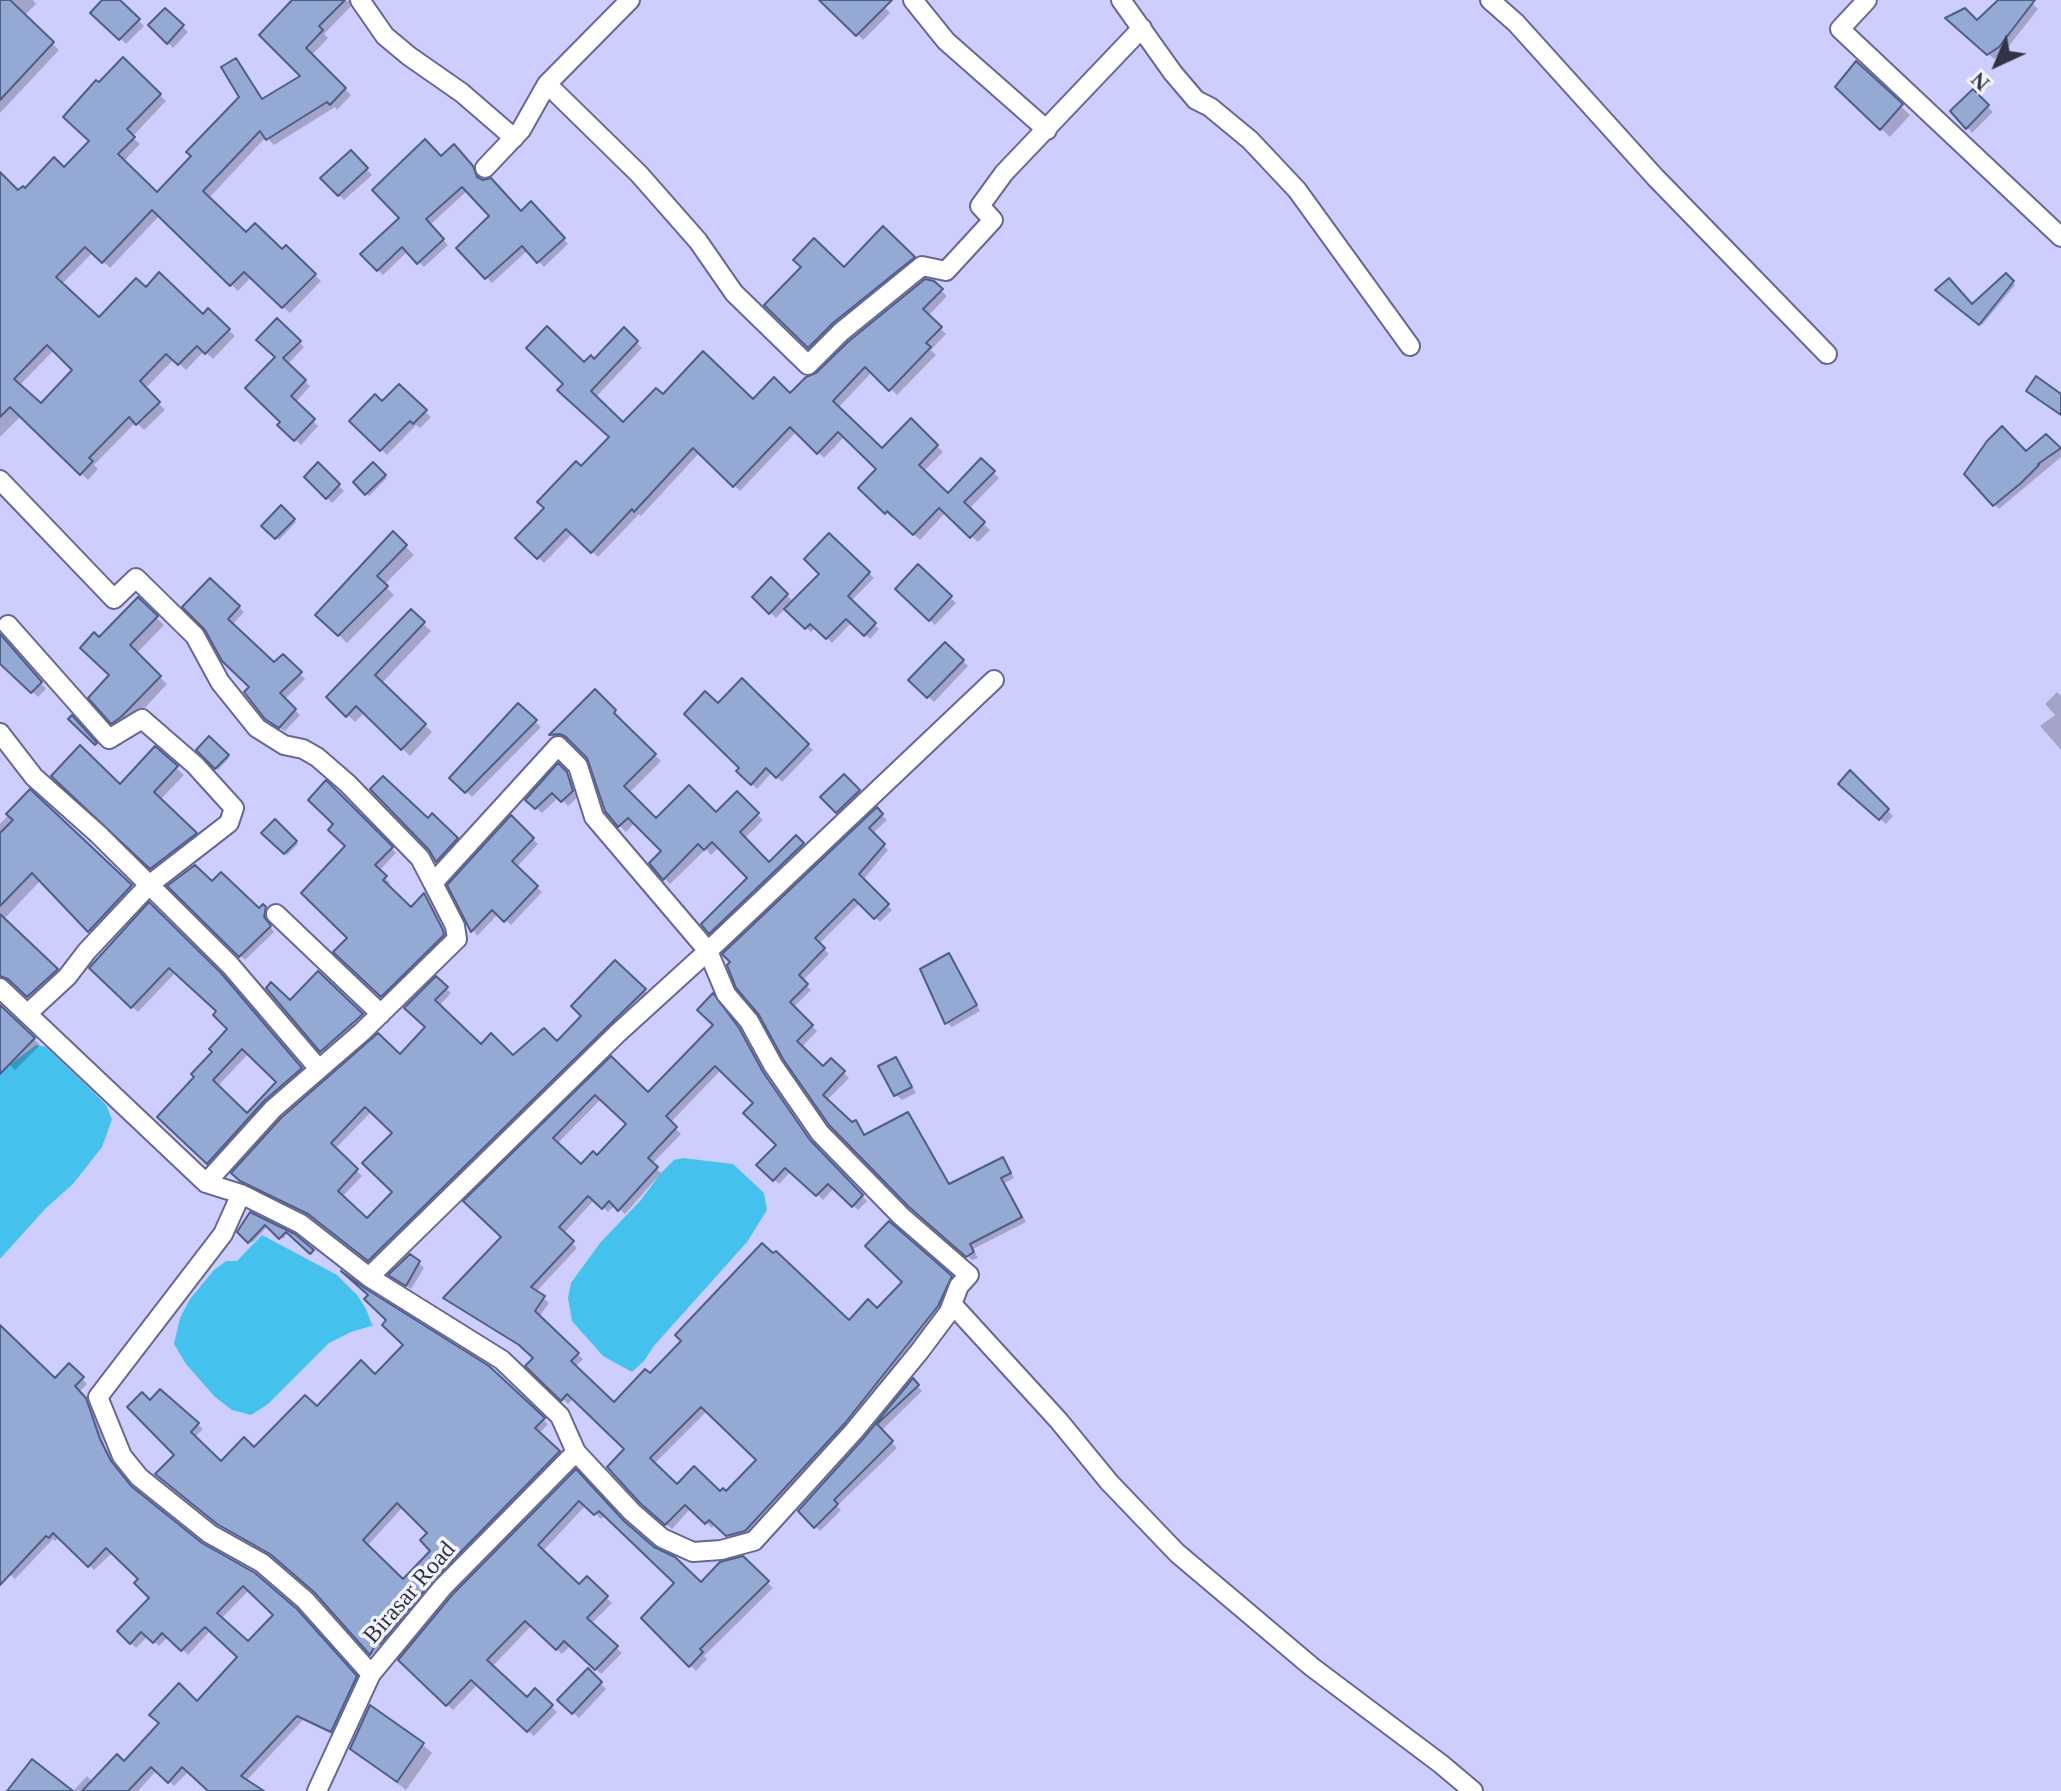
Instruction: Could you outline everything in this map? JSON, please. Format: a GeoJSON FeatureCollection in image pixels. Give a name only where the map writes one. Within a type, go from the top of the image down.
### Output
{"type":"FeatureCollection","features":[{"type":"Feature","properties":{"kind":"street"},"geometry":{"type":"LineString","coordinates":[[360,0],[385,36],[428,71],[462,93],[514,138]]}},
{"type":"Feature","properties":{"kind":"street"},"geometry":{"type":"LineString","coordinates":[[485,168],[521,130],[547,84],[630,0]]}},
{"type":"Feature","properties":{"kind":"street"},"geometry":{"type":"LineString","coordinates":[[913,0],[946,41],[1047,130]]}},
{"type":"Feature","properties":{"kind":"street"},"geometry":{"type":"LineString","coordinates":[[1121,0],[1196,100],[1210,107],[1250,140],[1297,190],[1410,346]]}},
{"type":"Feature","properties":{"kind":"street"},"geometry":{"type":"LineString","coordinates":[[1490,0],[1516,23],[1655,177],[1827,354]]}},
{"type":"Feature","properties":{"kind":"street"},"geometry":{"type":"LineString","coordinates":[[1867,0],[1840,29],[2061,237]]}},
{"type":"Feature","properties":{"kind":"street"},"geometry":{"type":"LineString","coordinates":[[547,84],[639,174],[698,241],[734,293],[808,365],[841,332],[922,266],[946,271],[993,220],[980,206],[1004,173],[1142,28]]}},
{"type":"Feature","properties":{"kind":"street"},"geometry":{"type":"LineString","coordinates":[[0,480],[114,599],[136,578],[195,636],[220,682],[257,728],[284,745],[303,749],[317,757],[347,783],[420,858],[455,926],[457,939],[381,1014],[273,1109],[206,1183]]}},
{"type":"Feature","properties":{"kind":"street"},"geometry":{"type":"LineString","coordinates":[[8,625],[109,739],[142,719],[195,765],[234,808],[229,823],[221,831],[149,885],[67,977],[27,1014]]}},
{"type":"Feature","properties":{"kind":"street"},"geometry":{"type":"LineString","coordinates":[[369,1277],[619,1032],[994,680]]}},
{"type":"Feature","properties":{"kind":"street"},"geometry":{"type":"LineString","coordinates":[[0,733],[34,777],[230,965],[319,1069]]}},
{"type":"Feature","properties":{"kind":"street"},"geometry":{"type":"LineString","coordinates":[[0,988],[206,1183],[241,1194],[301,1224],[369,1277],[502,1360],[560,1416],[576,1452],[632,1512],[662,1538],[693,1552],[721,1550],[754,1541],[854,1431],[919,1352],[953,1305],[959,1286],[969,1275],[901,1216],[820,1133],[773,1065],[749,1021],[726,994],[708,951],[594,817],[578,766],[558,746],[433,883]]}},
{"type":"Feature","properties":{"kind":"street"},"geometry":{"type":"LineString","coordinates":[[276,914],[381,1014]]}},
{"type":"Feature","properties":{"kind":"street"},"geometry":{"type":"LineString","coordinates":[[241,1194],[223,1234],[98,1397],[122,1456],[139,1477],[210,1534],[262,1563],[305,1600],[371,1674]]}},
{"type":"Feature","properties":{"kind":"street"},"geometry":{"type":"LineString","coordinates":[[953,1305],[1059,1421],[1109,1482],[1177,1553],[1290,1650],[1473,1791]]}},
{"type":"Feature","properties":{"kind":"street","name":"Birasar Road"},"geometry":{"type":"LineString","coordinates":[[317,1791],[371,1674],[443,1587],[576,1452]]}},
{"type":"Feature","properties":{"kind":"water"},"geometry":{"type":"Polygon","coordinates":[[[36,1045],[46,1047],[89,1088],[106,1105],[112,1119],[102,1147],[73,1184],[46,1208],[0,1259],[0,1072],[36,1045]]]}},
{"type":"Feature","properties":{"kind":"water"},"geometry":{"type":"Polygon","coordinates":[[[683,1158],[733,1164],[764,1193],[767,1210],[747,1242],[632,1372],[603,1356],[572,1321],[568,1298],[571,1283],[600,1243],[641,1200],[660,1174],[674,1160],[683,1158]]]}},
{"type":"Feature","properties":{"kind":"water"},"geometry":{"type":"Polygon","coordinates":[[[262,1235],[337,1275],[357,1295],[373,1327],[351,1332],[329,1343],[268,1404],[251,1415],[232,1410],[215,1397],[186,1364],[174,1344],[180,1318],[190,1299],[214,1270],[226,1261],[237,1261],[262,1235]]]}},
{"type":"Feature","properties":{"kind":"building"},"geometry":{"type":"Polygon","coordinates":[[[0,0],[10,0],[54,42],[0,100],[0,0]]]}},
{"type":"Feature","properties":{"kind":"building"},"geometry":{"type":"Polygon","coordinates":[[[102,0],[120,0],[140,19],[119,40],[90,13],[102,0]]]}},
{"type":"Feature","properties":{"kind":"building"},"geometry":{"type":"Polygon","coordinates":[[[292,0],[345,0],[319,26],[323,30],[306,48],[346,88],[330,105],[327,102],[266,140],[260,131],[203,191],[246,232],[255,223],[282,249],[286,245],[316,274],[282,308],[244,272],[230,286],[152,210],[102,263],[85,247],[56,277],[99,317],[136,278],[146,287],[159,272],[203,314],[208,308],[230,329],[205,354],[197,346],[178,365],[166,354],[140,381],[160,402],[136,425],[129,417],[89,458],[93,461],[80,475],[10,407],[0,417],[0,172],[18,190],[23,186],[25,188],[54,157],[64,167],[89,141],[63,117],[96,80],[99,82],[123,57],[161,94],[127,129],[135,137],[118,154],[157,192],[191,156],[186,152],[239,97],[221,67],[236,58],[262,99],[300,76],[259,35],[292,0]],[[47,345],[14,379],[41,403],[72,370],[47,345]]]}},
{"type":"Feature","properties":{"kind":"building"},"geometry":{"type":"Polygon","coordinates":[[[819,0],[892,0],[856,36],[819,0]]]}},
{"type":"Feature","properties":{"kind":"building"},"geometry":{"type":"Polygon","coordinates":[[[1998,0],[2035,0],[1999,47],[1987,55],[1945,18],[1965,8],[1977,20],[1998,0]]]}},
{"type":"Feature","properties":{"kind":"building"},"geometry":{"type":"Polygon","coordinates":[[[165,8],[184,25],[167,44],[148,25],[165,8]]]}},
{"type":"Feature","properties":{"kind":"building"},"geometry":{"type":"Polygon","coordinates":[[[1856,61],[1903,104],[1880,130],[1835,87],[1856,61]]]}},
{"type":"Feature","properties":{"kind":"building"},"geometry":{"type":"Polygon","coordinates":[[[1973,89],[1989,105],[1966,129],[1950,111],[1973,89]]]}},
{"type":"Feature","properties":{"kind":"building"},"geometry":{"type":"Polygon","coordinates":[[[425,139],[441,156],[454,144],[473,166],[477,177],[483,180],[491,178],[521,211],[531,201],[565,238],[537,263],[522,246],[485,279],[456,248],[489,216],[462,187],[426,219],[444,239],[417,264],[402,247],[377,271],[360,254],[399,218],[372,190],[425,139]]]}},
{"type":"Feature","properties":{"kind":"building"},"geometry":{"type":"Polygon","coordinates":[[[351,150],[368,168],[338,196],[320,178],[351,150]]]}},
{"type":"Feature","properties":{"kind":"building"},"geometry":{"type":"Polygon","coordinates":[[[883,226],[915,257],[833,323],[808,348],[764,305],[801,267],[793,260],[814,238],[844,267],[883,226]]]}},
{"type":"Feature","properties":{"kind":"building"},"geometry":{"type":"Polygon","coordinates":[[[2006,273],[2014,281],[1979,325],[1935,290],[1949,278],[1972,304],[2006,273]]]}},
{"type":"Feature","properties":{"kind":"building"},"geometry":{"type":"Polygon","coordinates":[[[925,279],[934,281],[943,289],[923,309],[942,327],[926,343],[931,347],[889,391],[865,367],[833,401],[882,448],[911,418],[938,445],[919,465],[948,493],[981,458],[995,471],[964,502],[985,522],[970,538],[939,508],[913,535],[858,488],[876,469],[838,432],[817,454],[790,427],[733,487],[693,448],[591,553],[566,529],[537,559],[515,538],[544,508],[537,502],[576,461],[581,466],[609,437],[557,390],[563,384],[526,348],[547,326],[584,362],[591,355],[594,359],[624,327],[638,341],[591,391],[623,422],[656,388],[663,394],[703,351],[753,399],[774,377],[790,393],[925,279]]]}},
{"type":"Feature","properties":{"kind":"building"},"geometry":{"type":"Polygon","coordinates":[[[277,318],[301,341],[283,358],[306,380],[291,396],[315,419],[294,441],[277,425],[280,422],[245,388],[275,357],[256,340],[277,318]]]}},
{"type":"Feature","properties":{"kind":"building"},"geometry":{"type":"Polygon","coordinates":[[[2036,376],[2061,394],[2061,415],[2026,391],[2036,376]]]}},
{"type":"Feature","properties":{"kind":"building"},"geometry":{"type":"Polygon","coordinates":[[[399,384],[427,410],[413,424],[410,421],[380,451],[349,421],[375,394],[382,401],[399,384]]]}},
{"type":"Feature","properties":{"kind":"building"},"geometry":{"type":"Polygon","coordinates":[[[2002,426],[2026,451],[2046,434],[2061,448],[2038,464],[1993,506],[1964,474],[1987,441],[2002,426]]]}},
{"type":"Feature","properties":{"kind":"building"},"geometry":{"type":"Polygon","coordinates":[[[318,462],[340,484],[326,499],[304,477],[318,462]]]}},
{"type":"Feature","properties":{"kind":"building"},"geometry":{"type":"Polygon","coordinates":[[[373,462],[386,475],[365,495],[353,482],[373,462]]]}},
{"type":"Feature","properties":{"kind":"building"},"geometry":{"type":"Polygon","coordinates":[[[281,505],[295,519],[275,539],[261,526],[281,505]]]}},
{"type":"Feature","properties":{"kind":"building"},"geometry":{"type":"Polygon","coordinates":[[[393,531],[407,545],[377,576],[388,586],[338,636],[315,615],[393,531]]]}},
{"type":"Feature","properties":{"kind":"building"},"geometry":{"type":"Polygon","coordinates":[[[829,533],[870,572],[848,596],[876,623],[864,636],[846,619],[826,639],[810,624],[805,629],[784,609],[819,574],[804,559],[829,533]]]}},
{"type":"Feature","properties":{"kind":"building"},"geometry":{"type":"Polygon","coordinates":[[[918,564],[952,596],[929,621],[895,589],[918,564]]]}},
{"type":"Feature","properties":{"kind":"building"},"geometry":{"type":"Polygon","coordinates":[[[771,577],[788,594],[769,614],[752,597],[771,577]]]}},
{"type":"Feature","properties":{"kind":"building"},"geometry":{"type":"Polygon","coordinates":[[[210,578],[240,606],[228,619],[274,662],[283,654],[302,672],[280,693],[296,709],[279,728],[265,719],[244,692],[249,687],[222,661],[205,630],[182,607],[210,578]]]}},
{"type":"Feature","properties":{"kind":"building"},"geometry":{"type":"Polygon","coordinates":[[[138,597],[158,616],[130,645],[161,676],[111,724],[88,698],[109,675],[80,648],[94,632],[99,637],[138,597]]]}},
{"type":"Feature","properties":{"kind":"building"},"geometry":{"type":"Polygon","coordinates":[[[411,609],[425,622],[375,675],[426,724],[401,750],[356,706],[346,717],[326,697],[411,609]]]}},
{"type":"Feature","properties":{"kind":"building"},"geometry":{"type":"Polygon","coordinates":[[[0,634],[42,682],[31,693],[0,664],[0,634]]]}},
{"type":"Feature","properties":{"kind":"building"},"geometry":{"type":"Polygon","coordinates":[[[945,642],[964,660],[927,698],[908,680],[945,642]]]}},
{"type":"Feature","properties":{"kind":"building"},"geometry":{"type":"Polygon","coordinates":[[[742,678],[809,744],[776,778],[766,768],[751,785],[736,771],[739,768],[684,714],[705,691],[718,703],[742,678]]]}},
{"type":"Feature","properties":{"kind":"building"},"geometry":{"type":"Polygon","coordinates":[[[595,689],[616,710],[614,713],[656,754],[624,786],[656,818],[689,785],[716,812],[737,791],[759,813],[740,832],[769,862],[796,835],[804,843],[709,934],[701,924],[747,878],[712,842],[704,850],[698,844],[663,880],[649,863],[661,851],[628,818],[618,827],[605,811],[587,758],[566,737],[549,735],[595,689]]]}},
{"type":"Feature","properties":{"kind":"building"},"geometry":{"type":"Polygon","coordinates":[[[518,703],[537,720],[465,793],[449,778],[518,703]]]}},
{"type":"Feature","properties":{"kind":"building"},"geometry":{"type":"Polygon","coordinates":[[[72,715],[97,743],[95,745],[68,719],[72,715]]]}},
{"type":"Feature","properties":{"kind":"building"},"geometry":{"type":"Polygon","coordinates":[[[209,736],[229,755],[215,769],[196,750],[209,736]]]}},
{"type":"Feature","properties":{"kind":"building"},"geometry":{"type":"Polygon","coordinates":[[[80,745],[120,784],[155,746],[178,766],[154,792],[197,833],[150,869],[51,776],[80,745]]]}},
{"type":"Feature","properties":{"kind":"building"},"geometry":{"type":"Polygon","coordinates":[[[558,763],[567,772],[573,791],[561,802],[552,793],[535,809],[525,800],[558,763]]]}},
{"type":"Feature","properties":{"kind":"building"},"geometry":{"type":"Polygon","coordinates":[[[1850,770],[1889,809],[1879,820],[1838,784],[1850,770]]]}},
{"type":"Feature","properties":{"kind":"building"},"geometry":{"type":"Polygon","coordinates":[[[844,774],[860,790],[836,813],[820,797],[844,774]]]}},
{"type":"Feature","properties":{"kind":"building"},"geometry":{"type":"Polygon","coordinates":[[[383,776],[428,818],[432,813],[458,838],[436,862],[429,850],[370,789],[383,776]]]}},
{"type":"Feature","properties":{"kind":"building"},"geometry":{"type":"Polygon","coordinates":[[[326,780],[393,847],[375,865],[387,876],[383,880],[411,907],[424,893],[443,930],[444,935],[381,997],[333,952],[347,938],[301,893],[345,846],[328,830],[333,824],[308,800],[326,780]]]}},
{"type":"Feature","properties":{"kind":"building"},"geometry":{"type":"Polygon","coordinates":[[[30,789],[132,885],[88,932],[32,873],[0,906],[0,833],[13,820],[6,814],[30,789]]]}},
{"type":"Feature","properties":{"kind":"building"},"geometry":{"type":"Polygon","coordinates":[[[877,807],[883,814],[869,828],[885,844],[859,874],[889,904],[874,919],[854,899],[815,938],[825,948],[799,975],[808,984],[790,1002],[813,1025],[797,1041],[823,1066],[831,1058],[845,1071],[823,1095],[852,1122],[856,1120],[864,1135],[908,1112],[949,1184],[1003,1157],[1011,1173],[1001,1178],[1022,1217],[970,1244],[974,1252],[966,1257],[909,1207],[829,1125],[783,1059],[759,1015],[736,988],[727,965],[730,962],[722,954],[877,807]]]}},
{"type":"Feature","properties":{"kind":"building"},"geometry":{"type":"Polygon","coordinates":[[[511,815],[534,838],[512,861],[538,886],[504,922],[492,910],[471,932],[447,885],[511,815]]]}},
{"type":"Feature","properties":{"kind":"building"},"geometry":{"type":"Polygon","coordinates":[[[275,819],[297,841],[284,854],[261,833],[275,819]]]}},
{"type":"Feature","properties":{"kind":"building"},"geometry":{"type":"Polygon","coordinates":[[[195,865],[212,881],[221,872],[259,908],[263,904],[266,907],[264,917],[271,926],[239,957],[167,886],[195,865]]]}},
{"type":"Feature","properties":{"kind":"building"},"geometry":{"type":"Polygon","coordinates":[[[149,902],[221,973],[302,1068],[264,1101],[207,1164],[157,1117],[194,1077],[191,1074],[212,1052],[209,1049],[227,1029],[213,1015],[216,1011],[169,968],[131,1008],[89,968],[149,902]],[[242,1049],[213,1080],[247,1113],[276,1082],[242,1049]]]}},
{"type":"Feature","properties":{"kind":"building"},"geometry":{"type":"Polygon","coordinates":[[[0,914],[58,969],[27,997],[8,979],[0,976],[0,914]]]}},
{"type":"Feature","properties":{"kind":"building"},"geometry":{"type":"Polygon","coordinates":[[[949,953],[977,1005],[945,1024],[920,969],[949,953]]]}},
{"type":"Feature","properties":{"kind":"building"},"geometry":{"type":"Polygon","coordinates":[[[615,960],[646,989],[368,1261],[308,1214],[240,1181],[231,1173],[281,1118],[378,1033],[400,1054],[425,1027],[404,1008],[436,976],[448,987],[435,1000],[481,1044],[491,1033],[513,1055],[544,1028],[557,1041],[581,1016],[571,1006],[615,960]],[[365,1107],[331,1143],[358,1169],[338,1191],[367,1218],[392,1192],[362,1163],[392,1133],[365,1107]]]}},
{"type":"Feature","properties":{"kind":"building"},"geometry":{"type":"Polygon","coordinates":[[[318,971],[363,1014],[320,1052],[266,988],[271,982],[290,1000],[318,971]]]}},
{"type":"Feature","properties":{"kind":"building"},"geometry":{"type":"Polygon","coordinates":[[[713,993],[739,1028],[763,1072],[810,1140],[863,1195],[852,1207],[828,1184],[816,1196],[785,1168],[773,1181],[756,1165],[776,1145],[743,1113],[753,1103],[715,1066],[666,1116],[677,1127],[648,1158],[658,1167],[618,1211],[609,1201],[602,1209],[588,1196],[559,1227],[574,1241],[531,1287],[545,1296],[535,1311],[579,1353],[571,1361],[614,1402],[645,1369],[650,1373],[681,1341],[675,1335],[762,1243],[773,1253],[776,1251],[849,1320],[868,1299],[877,1308],[902,1282],[865,1246],[889,1221],[952,1276],[938,1306],[845,1423],[745,1531],[726,1536],[709,1520],[705,1524],[685,1505],[665,1525],[607,1467],[624,1449],[567,1394],[561,1401],[525,1366],[533,1358],[519,1345],[443,1298],[501,1237],[463,1201],[611,1056],[648,1092],[713,1025],[697,1010],[713,993]],[[595,1095],[553,1138],[581,1164],[593,1151],[597,1155],[626,1124],[595,1095]],[[701,1407],[650,1458],[677,1484],[694,1466],[720,1491],[723,1488],[726,1491],[756,1460],[701,1407]]]}},
{"type":"Feature","properties":{"kind":"building"},"geometry":{"type":"Polygon","coordinates":[[[0,1005],[35,1038],[0,1074],[0,1005]]]}},
{"type":"Feature","properties":{"kind":"building"},"geometry":{"type":"Polygon","coordinates":[[[896,1057],[912,1087],[894,1096],[878,1066],[896,1057]]]}},
{"type":"Feature","properties":{"kind":"building"},"geometry":{"type":"Polygon","coordinates":[[[250,1212],[295,1234],[314,1250],[310,1254],[286,1232],[279,1239],[265,1225],[248,1243],[237,1232],[250,1212]]]}},
{"type":"Feature","properties":{"kind":"building"},"geometry":{"type":"Polygon","coordinates":[[[410,1254],[420,1261],[406,1286],[388,1275],[410,1254]]]}},
{"type":"Feature","properties":{"kind":"building"},"geometry":{"type":"Polygon","coordinates":[[[341,1271],[489,1366],[545,1418],[535,1428],[560,1451],[434,1579],[380,1644],[377,1641],[370,1655],[314,1592],[270,1554],[217,1524],[155,1474],[174,1455],[127,1407],[142,1392],[150,1400],[160,1389],[199,1423],[191,1432],[221,1461],[244,1437],[254,1447],[305,1395],[317,1406],[361,1360],[375,1374],[403,1345],[382,1325],[386,1320],[364,1299],[368,1295],[341,1271]],[[397,1503],[363,1540],[403,1579],[430,1551],[420,1540],[427,1533],[397,1503]]]}},
{"type":"Feature","properties":{"kind":"building"},"geometry":{"type":"Polygon","coordinates":[[[0,1325],[55,1378],[69,1363],[84,1377],[75,1386],[86,1398],[111,1461],[131,1486],[202,1543],[255,1573],[297,1609],[357,1676],[331,1732],[297,1716],[241,1776],[264,1791],[208,1791],[182,1767],[168,1783],[151,1767],[128,1791],[82,1791],[117,1754],[124,1761],[159,1723],[149,1715],[179,1683],[197,1701],[237,1657],[205,1627],[181,1651],[162,1633],[153,1643],[141,1632],[130,1644],[117,1631],[149,1598],[134,1583],[138,1579],[106,1548],[88,1567],[53,1533],[49,1538],[46,1536],[0,1585],[0,1325]],[[243,1586],[217,1613],[248,1641],[273,1615],[243,1586]]]}},
{"type":"Feature","properties":{"kind":"building"},"geometry":{"type":"Polygon","coordinates":[[[913,1378],[919,1385],[877,1424],[893,1441],[834,1500],[838,1504],[814,1528],[798,1511],[913,1378]]]}},
{"type":"Feature","properties":{"kind":"building"},"geometry":{"type":"Polygon","coordinates":[[[576,1469],[624,1521],[654,1547],[675,1557],[701,1582],[720,1562],[743,1556],[769,1581],[700,1649],[703,1652],[689,1667],[641,1618],[674,1583],[599,1511],[594,1515],[579,1501],[538,1545],[579,1584],[587,1576],[608,1596],[587,1618],[618,1646],[595,1670],[564,1641],[556,1650],[525,1621],[487,1660],[527,1697],[535,1688],[553,1705],[527,1732],[471,1680],[446,1706],[398,1660],[452,1595],[576,1469]]]}},
{"type":"Feature","properties":{"kind":"building"},"geometry":{"type":"Polygon","coordinates":[[[588,1668],[602,1682],[572,1714],[557,1700],[588,1668]]]}},
{"type":"Feature","properties":{"kind":"building"},"geometry":{"type":"Polygon","coordinates":[[[370,1705],[424,1743],[397,1782],[350,1749],[370,1705]]]}},
{"type":"Feature","properties":{"kind":"building"},"geometry":{"type":"Polygon","coordinates":[[[32,1759],[73,1791],[7,1791],[32,1759]]]}}]}
